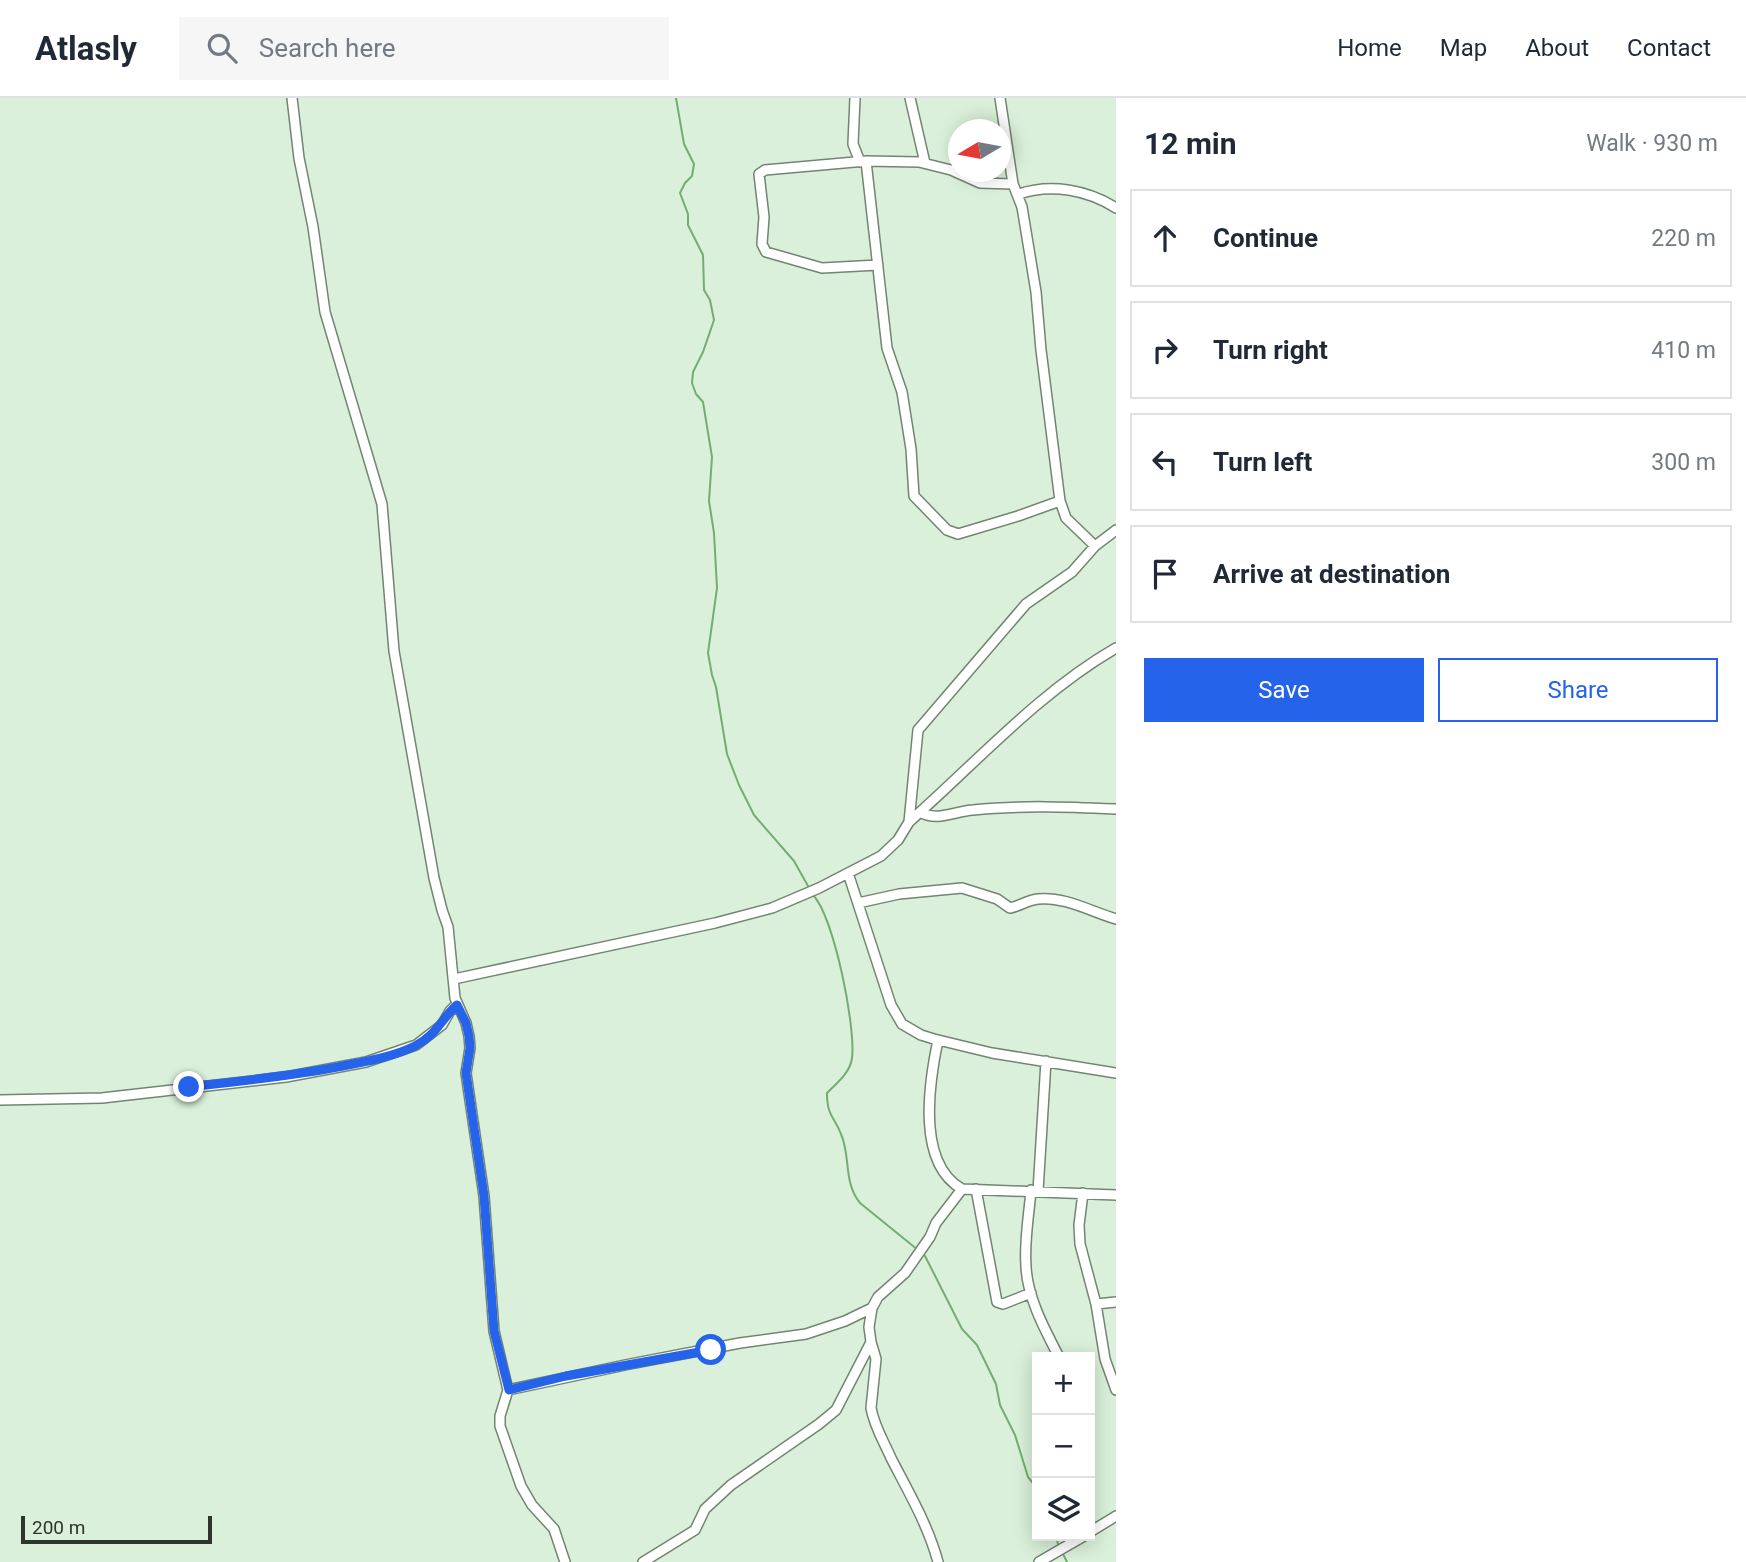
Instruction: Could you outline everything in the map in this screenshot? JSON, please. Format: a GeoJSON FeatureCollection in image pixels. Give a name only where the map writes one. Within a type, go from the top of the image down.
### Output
{"type":"FeatureCollection","features":[{"type":"Feature","properties":{"kind":"street"},"geometry":{"type":"LineString","coordinates":[[292,98],[299,158],[313,227],[325,312],[382,504],[394,651],[434,877],[448,927],[457,1005],[469,1036],[466,1073],[484,1196],[494,1331],[509,1390],[500,1416],[502,1436],[526,1496],[554,1529],[565,1562]]}},
{"type":"Feature","properties":{"kind":"street"},"geometry":{"type":"LineString","coordinates":[[855,98],[853,144],[863,161],[887,348],[902,393],[912,459],[913,492],[947,530],[958,534],[1060,501]]}},
{"type":"Feature","properties":{"kind":"street"},"geometry":{"type":"LineString","coordinates":[[910,98],[925,163]]}},
{"type":"Feature","properties":{"kind":"street"},"geometry":{"type":"LineString","coordinates":[[1000,98],[1013,184],[1018,194],[1036,292],[1060,501],[1066,518],[1095,546]]}},
{"type":"Feature","properties":{"kind":"street"},"geometry":{"type":"LineString","coordinates":[[878,265],[822,268],[770,254],[762,244],[764,216],[758,178],[762,172],[863,161],[925,163],[951,170],[980,183],[1013,184]]}},
{"type":"Feature","properties":{"kind":"street"},"geometry":{"type":"LineString","coordinates":[[1018,194],[1043,189],[1067,190],[1101,199],[1116,208]]}},
{"type":"Feature","properties":{"kind":"street"},"geometry":{"type":"LineString","coordinates":[[909,822],[918,730],[1026,604],[1072,572],[1095,546],[1116,530]]}},
{"type":"Feature","properties":{"kind":"street"},"geometry":{"type":"LineString","coordinates":[[454,979],[738,917],[784,904],[848,873],[881,856],[898,839],[909,822],[1039,704],[1085,667],[1116,648]]}},
{"type":"Feature","properties":{"kind":"street"},"geometry":{"type":"LineString","coordinates":[[920,812],[930,818],[974,809],[1060,807],[1116,810]]}},
{"type":"Feature","properties":{"kind":"street"},"geometry":{"type":"LineString","coordinates":[[848,873],[896,1016],[911,1030],[938,1040],[992,1053],[1116,1073]]}},
{"type":"Feature","properties":{"kind":"street"},"geometry":{"type":"LineString","coordinates":[[858,903],[899,894],[962,888],[991,896],[1010,908],[1033,900],[1047,899],[1116,919]]}},
{"type":"Feature","properties":{"kind":"street"},"geometry":{"type":"LineString","coordinates":[[0,1100],[102,1098],[286,1077],[366,1062],[416,1045],[442,1025],[457,1005]]}},
{"type":"Feature","properties":{"kind":"street"},"geometry":{"type":"LineString","coordinates":[[938,1040],[930,1085],[931,1136],[948,1180],[962,1189],[1116,1195]]}},
{"type":"Feature","properties":{"kind":"street"},"geometry":{"type":"LineString","coordinates":[[1046,1061],[1026,1267],[1031,1293],[1057,1352]]}},
{"type":"Feature","properties":{"kind":"street"},"geometry":{"type":"LineString","coordinates":[[938,1562],[927,1526],[873,1416],[871,1408],[876,1359],[869,1327],[872,1308],[878,1297],[916,1259],[936,1223],[962,1189]]}},
{"type":"Feature","properties":{"kind":"street"},"geometry":{"type":"LineString","coordinates":[[976,1189],[997,1302],[1003,1304],[1031,1293]]}},
{"type":"Feature","properties":{"kind":"street"},"geometry":{"type":"LineString","coordinates":[[1083,1193],[1079,1234],[1096,1304],[1105,1359],[1116,1391]]}},
{"type":"Feature","properties":{"kind":"street"},"geometry":{"type":"LineString","coordinates":[[1096,1304],[1116,1302]]}},
{"type":"Feature","properties":{"kind":"street"},"geometry":{"type":"LineString","coordinates":[[509,1390],[740,1343],[806,1334],[845,1321],[872,1308]]}},
{"type":"Feature","properties":{"kind":"street"},"geometry":{"type":"LineString","coordinates":[[643,1562],[695,1530],[705,1509],[731,1485],[836,1410],[871,1342]]}},
{"type":"Feature","properties":{"kind":"street"},"geometry":{"type":"LineString","coordinates":[[1095,1529],[1116,1516]]}},
{"type":"Feature","properties":{"kind":"street"},"geometry":{"type":"LineString","coordinates":[[1039,1562],[1075,1541]]}},
{"type":"Feature","properties":{"kind":"waterway"},"geometry":{"type":"LineString","coordinates":[[676,98],[684,144],[694,164],[692,176],[680,193],[688,214],[688,225],[703,255],[704,290],[710,300],[714,320],[693,372],[692,383],[703,402],[712,457],[709,501],[717,588],[708,653],[727,754],[739,785],[754,815],[794,861],[808,886]]}},
{"type":"Feature","properties":{"kind":"waterway"},"geometry":{"type":"LineString","coordinates":[[813,895],[829,925],[836,948],[851,1023],[851,1063],[827,1093],[830,1111],[844,1143],[851,1187],[860,1203],[918,1250]]}},
{"type":"Feature","properties":{"kind":"waterway"},"geometry":{"type":"LineString","coordinates":[[925,1256],[962,1329],[977,1345],[996,1384],[1000,1405],[1015,1435],[1032,1482]]}},
{"type":"Feature","properties":{"kind":"waterway"},"geometry":{"type":"LineString","coordinates":[[1063,1554],[1067,1562]]}},
{"type":"Feature","properties":{"kind":"route"},"geometry":{"type":"LineString","coordinates":[[189,1087],[286,1077],[366,1062],[416,1045],[442,1025],[457,1005],[469,1036],[466,1073],[484,1196],[494,1331],[509,1390],[566,1376],[711,1350]]}}]}
